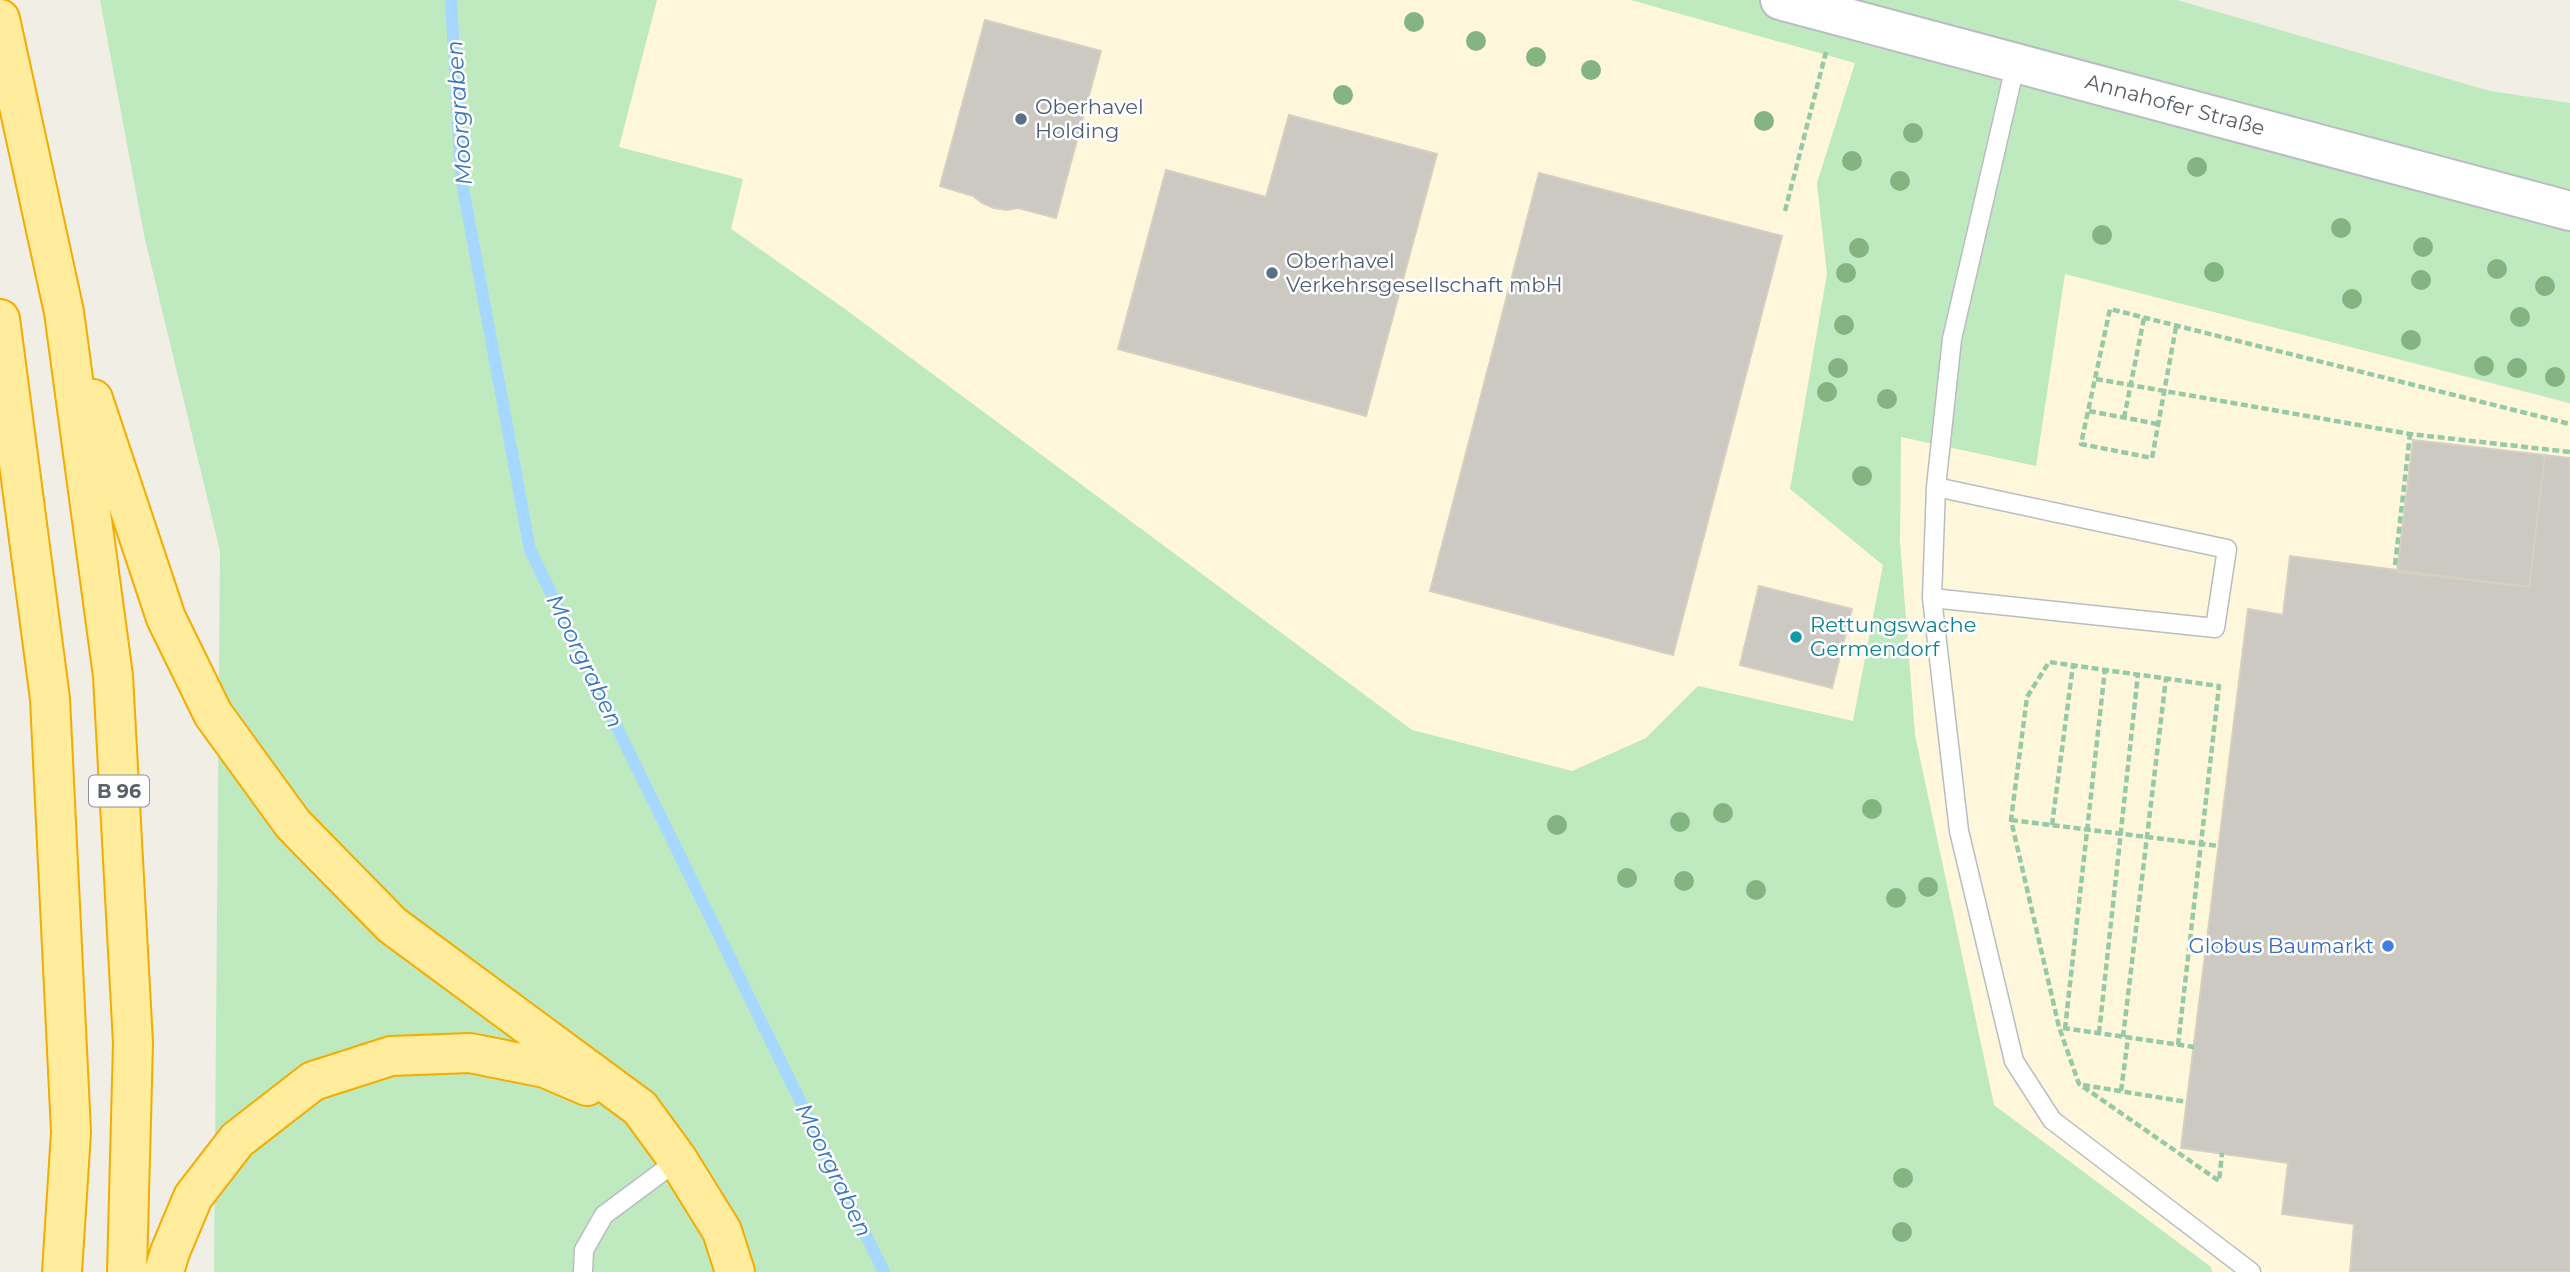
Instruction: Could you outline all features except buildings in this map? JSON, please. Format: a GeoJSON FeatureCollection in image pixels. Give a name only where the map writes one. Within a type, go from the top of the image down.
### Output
{"type":"FeatureCollection","features":[{"type":"Feature","properties":{"kind":"highway","name":"B 96"},"geometry":{"type":"LineString","coordinates":[[0,19],[64,312],[113,676],[134,1043],[127,1272]]}},
{"type":"Feature","properties":{"kind":"highway"},"geometry":{"type":"LineString","coordinates":[[64,312],[166,618],[213,714],[293,824],[392,925],[640,1108],[678,1160],[722,1231],[734,1272]]}},
{"type":"Feature","properties":{"kind":"highway"},"geometry":{"type":"LineString","coordinates":[[0,319],[51,699],[71,1132],[62,1272]]}},
{"type":"Feature","properties":{"kind":"highway"},"geometry":{"type":"LineString","coordinates":[[164,1272],[193,1197],[237,1140],[313,1081],[391,1056],[470,1053],[545,1068],[640,1108]]}},
{"type":"Feature","properties":{"kind":"street","name":"Annahofer Straße"},"geometry":{"type":"LineString","coordinates":[[1780,0],[1826,7],[2016,62],[2570,211]]}},
{"type":"Feature","properties":{"kind":"lane"},"geometry":{"type":"LineString","coordinates":[[2016,62],[1952,339],[1936,487],[1932,598],[1959,831],[2014,1061],[2052,1120],[2252,1272]]}},
{"type":"Feature","properties":{"kind":"lane"},"geometry":{"type":"LineString","coordinates":[[1932,598],[2215,628],[2227,549],[1936,487]]}},
{"type":"Feature","properties":{"kind":"lane"},"geometry":{"type":"LineString","coordinates":[[583,1272],[584,1250],[604,1215],[678,1160]]}},
{"type":"Feature","properties":{"kind":"path"},"geometry":{"type":"LineString","coordinates":[[1785,211],[1826,7]]}},
{"type":"Feature","properties":{"kind":"path"},"geometry":{"type":"LineString","coordinates":[[2176,327],[2152,458],[2081,444],[2109,309],[2570,424]]}},
{"type":"Feature","properties":{"kind":"path"},"geometry":{"type":"LineString","coordinates":[[2124,418],[2144,318]]}},
{"type":"Feature","properties":{"kind":"path"},"geometry":{"type":"LineString","coordinates":[[2096,379],[2410,434],[2570,452]]}},
{"type":"Feature","properties":{"kind":"path"},"geometry":{"type":"LineString","coordinates":[[2089,411],[2158,424]]}},
{"type":"Feature","properties":{"kind":"path"},"geometry":{"type":"LineString","coordinates":[[2395,565],[2410,434]]}},
{"type":"Feature","properties":{"kind":"path"},"geometry":{"type":"LineString","coordinates":[[2178,1045],[2219,685],[2049,662],[2027,696],[2011,820],[2062,1028],[2079,1084],[2219,1181],[2222,1153]]}},
{"type":"Feature","properties":{"kind":"path"},"geometry":{"type":"LineString","coordinates":[[2052,825],[2073,665]]}},
{"type":"Feature","properties":{"kind":"path"},"geometry":{"type":"LineString","coordinates":[[2062,1028],[2105,670]]}},
{"type":"Feature","properties":{"kind":"path"},"geometry":{"type":"LineString","coordinates":[[2099,1033],[2138,674]]}},
{"type":"Feature","properties":{"kind":"path"},"geometry":{"type":"LineString","coordinates":[[2121,1091],[2166,678]]}},
{"type":"Feature","properties":{"kind":"path"},"geometry":{"type":"LineString","coordinates":[[2011,820],[2219,845]]}},
{"type":"Feature","properties":{"kind":"path"},"geometry":{"type":"LineString","coordinates":[[2062,1028],[2194,1047]]}},
{"type":"Feature","properties":{"kind":"path"},"geometry":{"type":"LineString","coordinates":[[2079,1084],[2187,1102]]}},
{"type":"Feature","properties":{"kind":"shaded area"},"geometry":{"type":"Polygon","coordinates":[[[657,0],[1631,0],[1855,63],[1817,183],[1827,273],[1790,489],[1883,565],[1853,721],[1698,686],[1646,738],[1572,771],[1412,730],[845,309],[618,147],[657,0]]]}},
{"type":"Feature","properties":{"kind":"shaded area"},"geometry":{"type":"Polygon","coordinates":[[[2064,273],[2570,404],[2570,1272],[2212,1272],[2211,1267],[1994,1105],[1915,735],[1900,542],[1901,436],[2036,466],[2064,273]]]}},
{"type":"Feature","properties":{"kind":"green space"},"geometry":{"type":"Polygon","coordinates":[[[100,0],[657,0],[619,147],[743,179],[731,229],[845,309],[1412,730],[1572,771],[1646,738],[1698,686],[1853,721],[1883,565],[1790,489],[1827,274],[1817,183],[1855,63],[1631,0],[2177,0],[2490,91],[2570,103],[2570,403],[2065,274],[2036,466],[1901,437],[1900,542],[1915,735],[1994,1105],[2211,1267],[2212,1272],[214,1272],[220,551],[144,235],[100,0]]]}},
{"type":"Feature","properties":{"kind":"waterway","name":"Moorgraben"},"geometry":{"type":"LineString","coordinates":[[451,0],[461,177],[530,550],[884,1272]]}},
{"type":"Feature","properties":{"kind":"place","name":"Oberhavel Holding"},"geometry":{"type":"Point","coordinates":[1021,119]}},
{"type":"Feature","properties":{"kind":"place","name":"Oberhavel Verkehrsgesellschaft mbH"},"geometry":{"type":"Point","coordinates":[1272,273]}},
{"type":"Feature","properties":{"kind":"place","name":"Rettungswache Germendorf"},"geometry":{"type":"Point","coordinates":[1796,637]}},
{"type":"Feature","properties":{"kind":"place","name":"Globus Baumarkt"},"geometry":{"type":"Point","coordinates":[2388,946]}}]}
